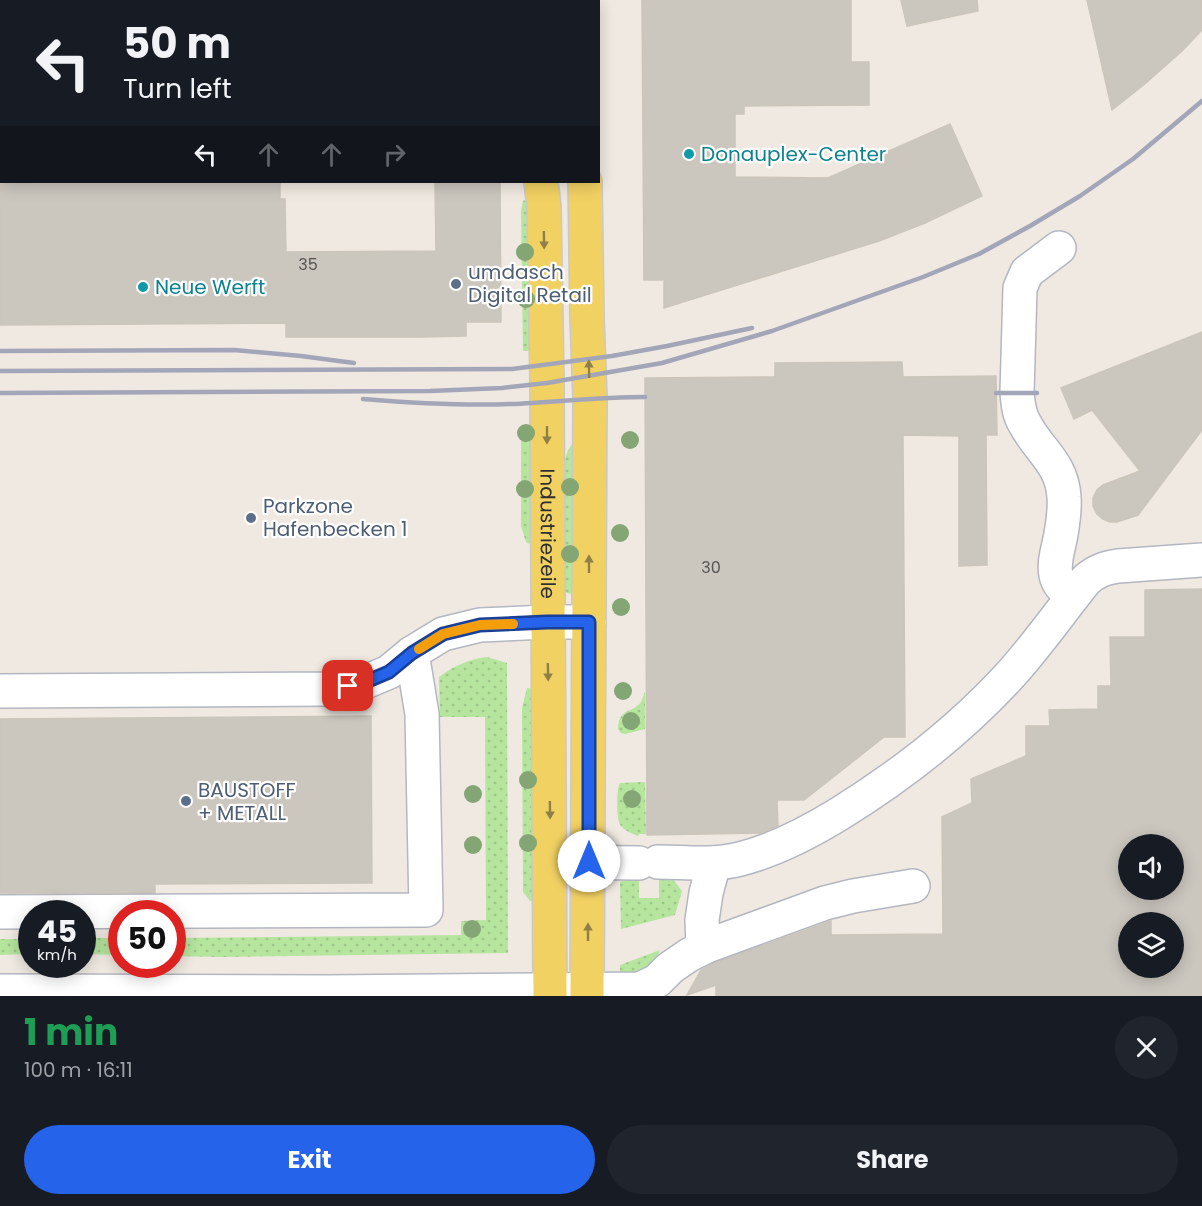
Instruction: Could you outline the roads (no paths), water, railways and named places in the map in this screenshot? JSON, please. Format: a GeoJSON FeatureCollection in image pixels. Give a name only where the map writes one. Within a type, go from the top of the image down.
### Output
{"type":"FeatureCollection","features":[{"type":"Feature","properties":{"kind":"main road","name":"Industriezeile"},"geometry":{"type":"LineString","coordinates":[[541,183],[544,206],[547,383],[550,993]]}},
{"type":"Feature","properties":{"kind":"main road"},"geometry":{"type":"LineString","coordinates":[[585,183],[586,318],[590,399],[587,993]]}},
{"type":"Feature","properties":{"kind":"street"},"geometry":{"type":"LineString","coordinates":[[1059,248],[1027,272],[1020,288],[1017,393],[1024,423],[1056,467],[1061,482],[1064,514],[1056,574],[1066,592],[1073,596]]}},
{"type":"Feature","properties":{"kind":"street"},"geometry":{"type":"LineString","coordinates":[[550,862],[714,863],[738,860],[788,842],[888,783],[957,727],[989,697],[1094,573],[1104,568],[1202,560]]}},
{"type":"Feature","properties":{"kind":"street"},"geometry":{"type":"LineString","coordinates":[[0,691],[332,689],[363,683],[389,672],[412,653],[443,634],[480,625],[589,622]]}},
{"type":"Feature","properties":{"kind":"street"},"geometry":{"type":"LineString","coordinates":[[0,912],[426,910],[422,714],[412,653]]}},
{"type":"Feature","properties":{"kind":"street"},"geometry":{"type":"LineString","coordinates":[[703,948],[702,920],[714,863]]}},
{"type":"Feature","properties":{"kind":"street"},"geometry":{"type":"LineString","coordinates":[[665,990],[657,981],[675,964],[703,948],[825,903],[913,886]]}},
{"type":"Feature","properties":{"kind":"street"},"geometry":{"type":"LineString","coordinates":[[0,992],[587,993],[640,989],[665,990]]}},
{"type":"Feature","properties":{"kind":"railway"},"geometry":{"type":"LineString","coordinates":[[0,393],[430,391],[502,388],[547,383],[662,363],[772,331],[923,277],[979,254],[1080,196],[1133,159],[1202,101]]}},
{"type":"Feature","properties":{"kind":"railway"},"geometry":{"type":"LineString","coordinates":[[0,371],[512,369],[612,356],[752,328]]}},
{"type":"Feature","properties":{"kind":"railway"},"geometry":{"type":"LineString","coordinates":[[0,351],[234,350],[354,363]]}},
{"type":"Feature","properties":{"kind":"railway"},"geometry":{"type":"LineString","coordinates":[[996,393],[1037,393]]}},
{"type":"Feature","properties":{"kind":"railway"},"geometry":{"type":"LineString","coordinates":[[363,399],[492,405],[645,397]]}},
{"type":"Feature","properties":{"kind":"place","name":"Donauplex-Center"},"geometry":{"type":"Point","coordinates":[689,154]}},
{"type":"Feature","properties":{"kind":"place","name":"umdasch Digital Retail"},"geometry":{"type":"Point","coordinates":[456,284]}},
{"type":"Feature","properties":{"kind":"place","name":"Neue Werft"},"geometry":{"type":"Point","coordinates":[143,287]}},
{"type":"Feature","properties":{"kind":"place","name":"Parkzone Hafenbecken 1"},"geometry":{"type":"Point","coordinates":[251,518]}},
{"type":"Feature","properties":{"kind":"place","name":"BAUSTOFF + METALL"},"geometry":{"type":"Point","coordinates":[186,801]}}]}
